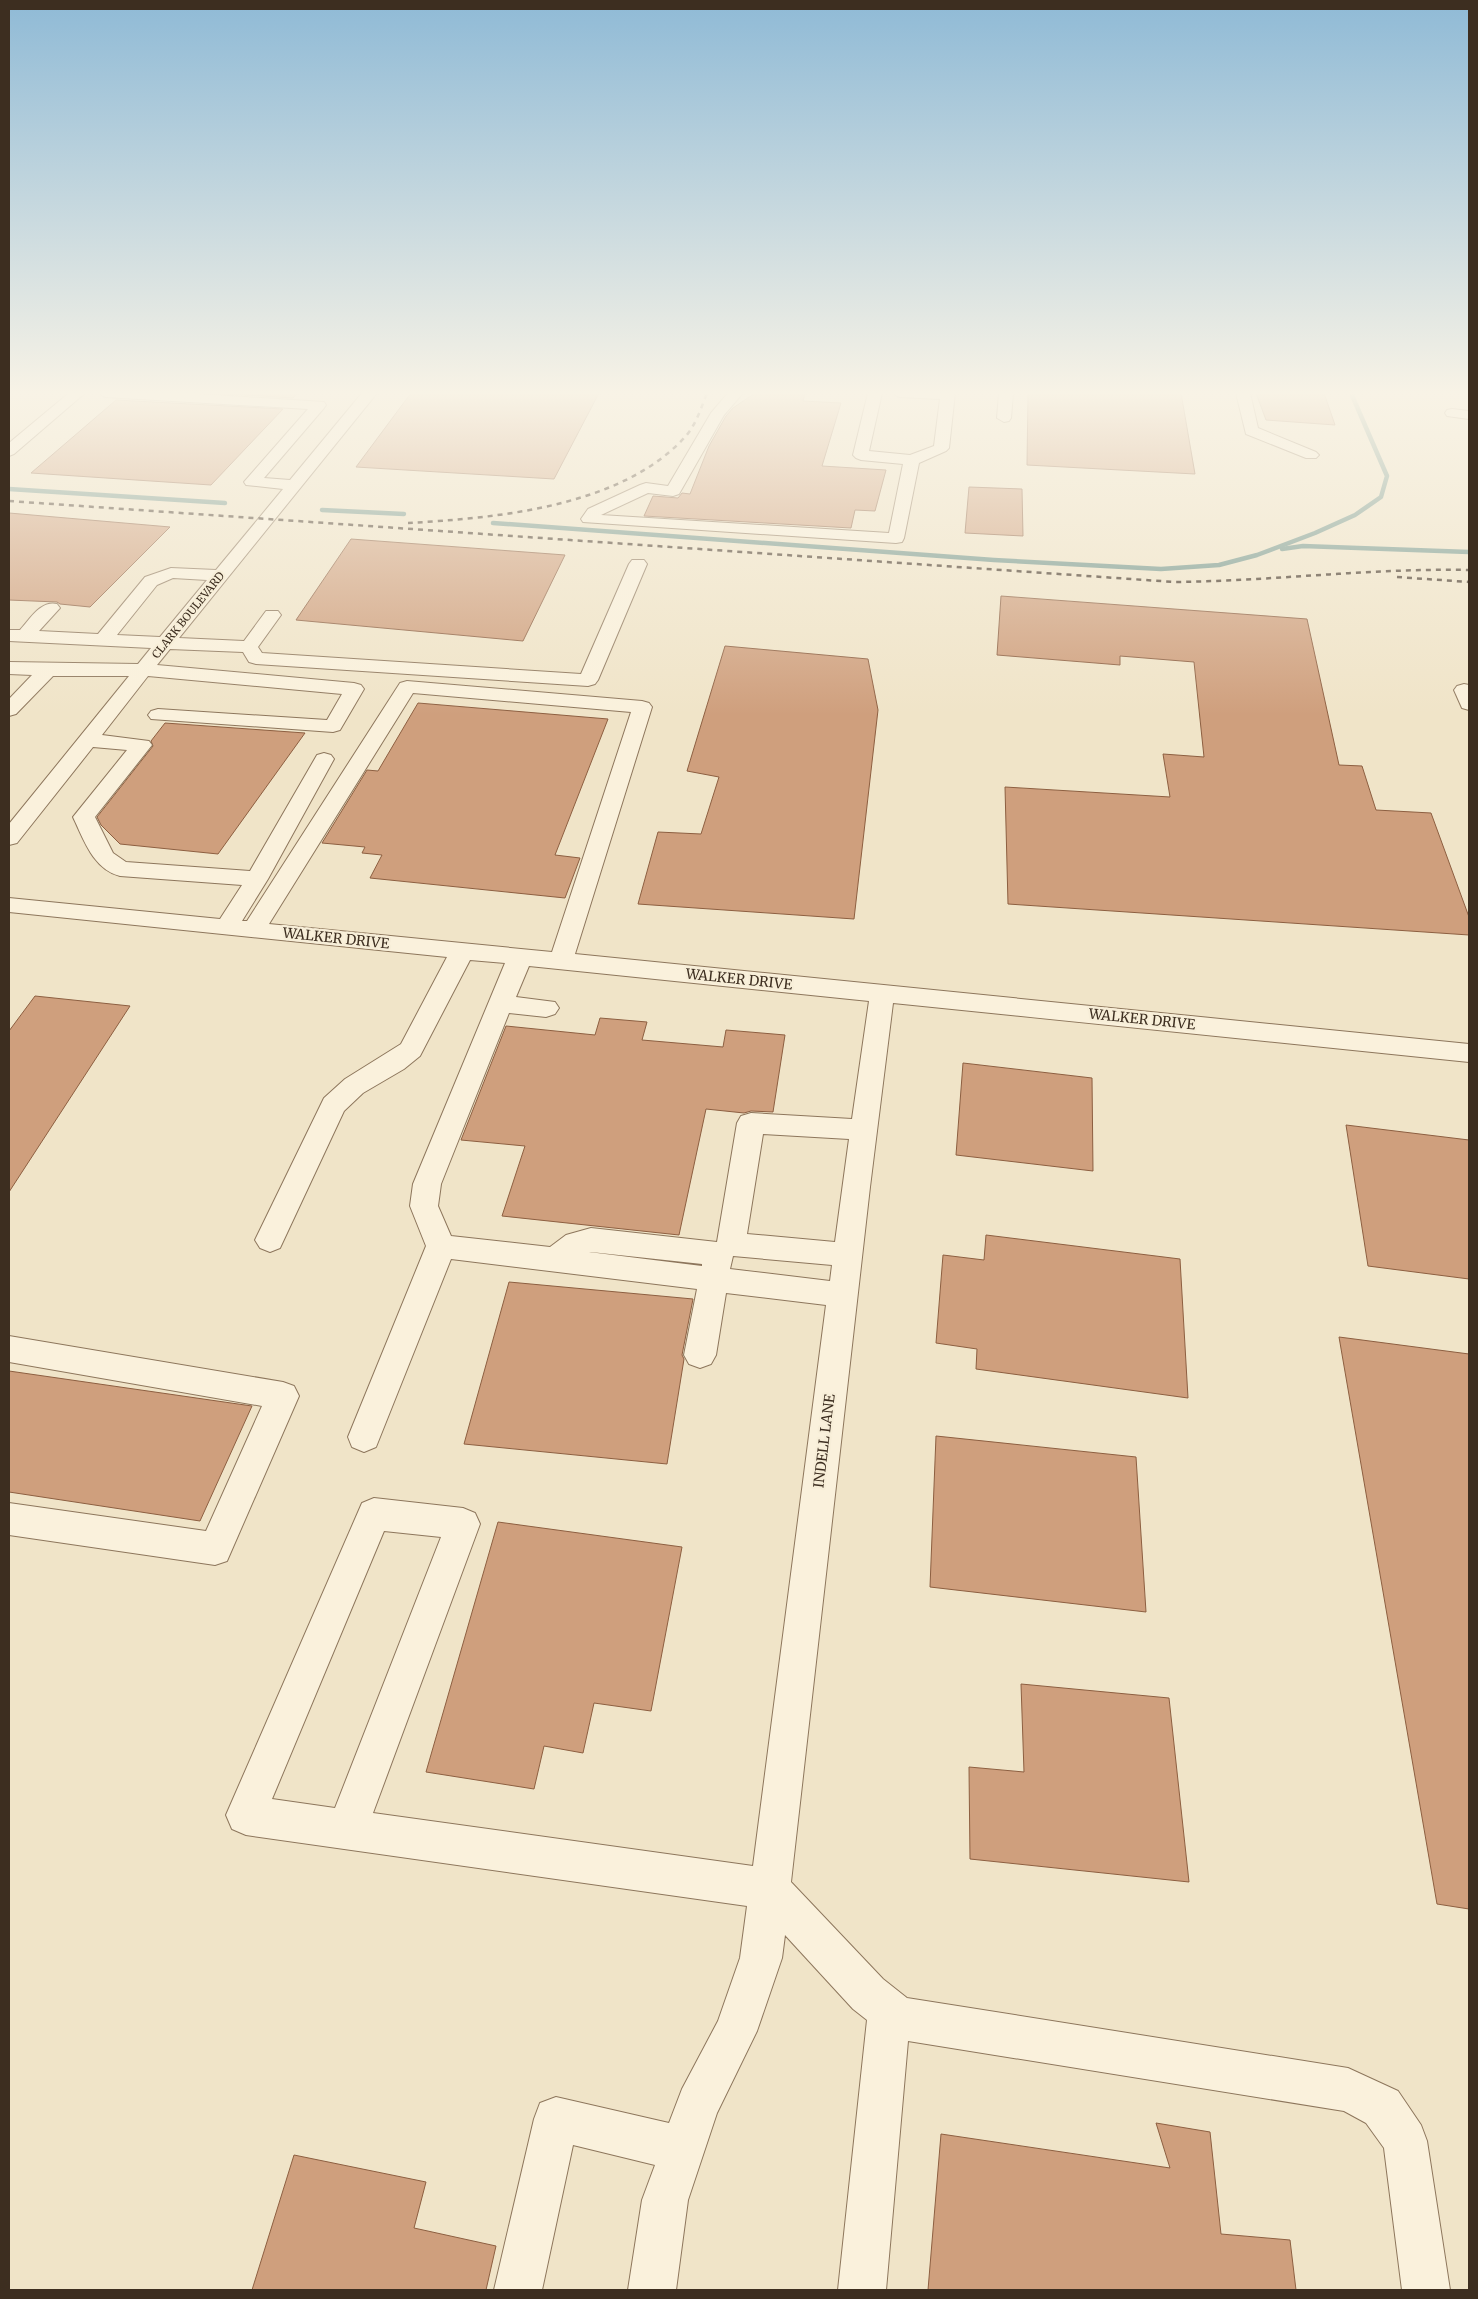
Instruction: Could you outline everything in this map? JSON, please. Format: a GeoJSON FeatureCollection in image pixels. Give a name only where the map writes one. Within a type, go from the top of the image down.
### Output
{"type":"FeatureCollection","features":[{"type":"Feature","properties":{"kind":"street","name":"CLARK BOULEVARD"},"geometry":{"type":"LineString","coordinates":[[9,838],[281,500]]}},
{"type":"Feature","properties":{"kind":"street"},"geometry":{"type":"LineString","coordinates":[[619,500],[594,512],[589,519],[896,538],[904,500]]}},
{"type":"Feature","properties":{"kind":"street"},"geometry":{"type":"LineString","coordinates":[[249,648],[256,658],[588,680],[638,564]]}},
{"type":"Feature","properties":{"kind":"street"},"geometry":{"type":"LineString","coordinates":[[102,640],[151,581],[170,573],[220,575]]}},
{"type":"Feature","properties":{"kind":"street"},"geometry":{"type":"LineString","coordinates":[[16,635],[51,608]]}},
{"type":"Feature","properties":{"kind":"street"},"geometry":{"type":"LineString","coordinates":[[249,648],[272,615]]}},
{"type":"Feature","properties":{"kind":"street"},"geometry":{"type":"LineString","coordinates":[[16,635],[249,648]]}},
{"type":"Feature","properties":{"kind":"street"},"geometry":{"type":"LineString","coordinates":[[9,668],[144,670],[354,689],[333,726],[158,715]]}},
{"type":"Feature","properties":{"kind":"street"},"geometry":{"type":"LineString","coordinates":[[9,710],[48,670]]}},
{"type":"Feature","properties":{"kind":"street"},"geometry":{"type":"LineString","coordinates":[[253,930],[407,687],[642,707],[561,961]]}},
{"type":"Feature","properties":{"kind":"street"},"geometry":{"type":"LineString","coordinates":[[88,740],[142,745],[84,817],[104,857],[120,869],[257,879]]}},
{"type":"Feature","properties":{"kind":"street"},"geometry":{"type":"LineString","coordinates":[[226,927],[257,879],[324,759]]}},
{"type":"Feature","properties":{"kind":"street","name":"WALKER DRIVE"},"geometry":{"type":"LineString","coordinates":[[9,905],[1469,1053]]}},
{"type":"Feature","properties":{"kind":"street"},"geometry":{"type":"LineString","coordinates":[[270,1240],[333,1105],[354,1086],[395,1062],[411,1050],[462,951]]}},
{"type":"Feature","properties":{"kind":"street"},"geometry":{"type":"LineString","coordinates":[[364,1437],[441,1246],[424,1206],[427,1184],[520,957]]}},
{"type":"Feature","properties":{"kind":"street","name":"INDELL LANE"},"geometry":{"type":"LineString","coordinates":[[652,2290],[665,2200],[698,2105],[736,2031],[761,1958],[842,1295],[882,993]]}},
{"type":"Feature","properties":{"kind":"street"},"geometry":{"type":"LineString","coordinates":[[501,1004],[546,1008]]}},
{"type":"Feature","properties":{"kind":"street"},"geometry":{"type":"LineString","coordinates":[[700,1355],[752,1123],[863,1130]]}},
{"type":"Feature","properties":{"kind":"street"},"geometry":{"type":"LineString","coordinates":[[441,1246],[555,1260],[721,1259],[848,1255]]}},
{"type":"Feature","properties":{"kind":"street"},"geometry":{"type":"LineString","coordinates":[[721,1259],[842,1295]]}},
{"type":"Feature","properties":{"kind":"street"},"geometry":{"type":"LineString","coordinates":[[9,1349],[283,1396],[215,1549],[9,1519]]}},
{"type":"Feature","properties":{"kind":"street"},"geometry":{"type":"LineString","coordinates":[[347,1829],[464,1524],[374,1514],[246,1815],[770,1889],[868,1994],[898,2018],[1348,2090],[1382,2108],[1405,2141],[1426,2290]]}},
{"type":"Feature","properties":{"kind":"street"},"geometry":{"type":"LineString","coordinates":[[862,2290],[889,2011]]}},
{"type":"Feature","properties":{"kind":"street"},"geometry":{"type":"LineString","coordinates":[[518,2290],[556,2119],[682,2149]]}},
{"type":"Feature","properties":{"kind":"building"},"geometry":{"type":"Polygon","coordinates":[[[651,500],[878,500],[875,511],[855,510],[851,528],[644,516],[651,500]]]}},
{"type":"Feature","properties":{"kind":"building"},"geometry":{"type":"Polygon","coordinates":[[[968,500],[1022,500],[1023,536],[965,533],[968,500]]]}},
{"type":"Feature","properties":{"kind":"building"},"geometry":{"type":"Polygon","coordinates":[[[9,513],[170,527],[90,607],[60,604],[57,602],[9,600],[9,513]]]}},
{"type":"Feature","properties":{"kind":"building"},"geometry":{"type":"Polygon","coordinates":[[[351,539],[565,555],[523,641],[296,620],[351,539]]]}},
{"type":"Feature","properties":{"kind":"building"},"geometry":{"type":"Polygon","coordinates":[[[1001,596],[1307,619],[1339,765],[1362,766],[1376,810],[1431,813],[1469,917],[1469,935],[1008,904],[1005,787],[1170,797],[1163,754],[1204,757],[1194,662],[1120,656],[1120,665],[997,655],[1001,596]]]}},
{"type":"Feature","properties":{"kind":"building"},"geometry":{"type":"Polygon","coordinates":[[[725,646],[868,659],[878,710],[854,919],[638,904],[658,832],[701,834],[719,777],[687,771],[725,646]]]}},
{"type":"Feature","properties":{"kind":"building"},"geometry":{"type":"Polygon","coordinates":[[[418,703],[608,719],[555,855],[580,858],[565,898],[370,878],[382,855],[362,853],[365,847],[322,843],[367,770],[378,771],[418,703]]]}},
{"type":"Feature","properties":{"kind":"building"},"geometry":{"type":"Polygon","coordinates":[[[165,723],[305,733],[218,854],[120,844],[101,825],[97,817],[153,746],[151,741],[165,723]]]}},
{"type":"Feature","properties":{"kind":"building"},"geometry":{"type":"Polygon","coordinates":[[[35,996],[130,1006],[9,1192],[9,1031],[35,996]]]}},
{"type":"Feature","properties":{"kind":"building"},"geometry":{"type":"Polygon","coordinates":[[[600,1018],[647,1022],[642,1040],[723,1047],[726,1030],[785,1035],[773,1112],[751,1111],[744,1113],[706,1109],[679,1235],[502,1216],[525,1146],[461,1140],[506,1026],[595,1035],[600,1018]]]}},
{"type":"Feature","properties":{"kind":"building"},"geometry":{"type":"Polygon","coordinates":[[[963,1063],[1092,1078],[1093,1171],[956,1155],[963,1063]]]}},
{"type":"Feature","properties":{"kind":"building"},"geometry":{"type":"Polygon","coordinates":[[[1346,1125],[1469,1140],[1469,1279],[1368,1266],[1346,1125]]]}},
{"type":"Feature","properties":{"kind":"building"},"geometry":{"type":"Polygon","coordinates":[[[986,1235],[1180,1259],[1188,1398],[976,1369],[977,1349],[936,1343],[943,1255],[984,1260],[986,1235]]]}},
{"type":"Feature","properties":{"kind":"building"},"geometry":{"type":"Polygon","coordinates":[[[509,1282],[693,1299],[682,1355],[684,1359],[667,1464],[464,1444],[509,1282]]]}},
{"type":"Feature","properties":{"kind":"building"},"geometry":{"type":"Polygon","coordinates":[[[1339,1337],[1469,1354],[1469,1909],[1437,1904],[1339,1337]]]}},
{"type":"Feature","properties":{"kind":"building"},"geometry":{"type":"Polygon","coordinates":[[[9,1371],[252,1406],[200,1521],[9,1492],[9,1371]]]}},
{"type":"Feature","properties":{"kind":"building"},"geometry":{"type":"Polygon","coordinates":[[[936,1436],[1136,1457],[1146,1612],[930,1587],[936,1436]]]}},
{"type":"Feature","properties":{"kind":"building"},"geometry":{"type":"Polygon","coordinates":[[[498,1522],[682,1547],[651,1711],[594,1703],[583,1753],[544,1746],[534,1789],[426,1772],[498,1522]]]}},
{"type":"Feature","properties":{"kind":"building"},"geometry":{"type":"Polygon","coordinates":[[[1021,1684],[1169,1698],[1189,1882],[970,1859],[969,1767],[1024,1772],[1021,1684]]]}},
{"type":"Feature","properties":{"kind":"building"},"geometry":{"type":"Polygon","coordinates":[[[1156,2123],[1210,2132],[1221,2234],[1290,2240],[1296,2290],[928,2290],[941,2134],[1170,2168],[1156,2123]]]}},
{"type":"Feature","properties":{"kind":"building"},"geometry":{"type":"Polygon","coordinates":[[[294,2155],[426,2182],[414,2228],[496,2246],[486,2290],[252,2290],[294,2155]]]}},
{"type":"Feature","properties":{"kind":"waterway"},"geometry":{"type":"LineString","coordinates":[[183,500],[225,503]]}},
{"type":"Feature","properties":{"kind":"waterway"},"geometry":{"type":"LineString","coordinates":[[493,523],[994,560],[1161,569],[1219,565],[1257,555],[1315,533],[1355,515],[1376,500]]}},
{"type":"Feature","properties":{"kind":"waterway"},"geometry":{"type":"LineString","coordinates":[[322,510],[404,514]]}},
{"type":"Feature","properties":{"kind":"waterway"},"geometry":{"type":"LineString","coordinates":[[1282,549],[1303,546],[1469,552]]}},
{"type":"Feature","properties":{"kind":"railway"},"geometry":{"type":"LineString","coordinates":[[408,523],[518,512],[570,500]]}},
{"type":"Feature","properties":{"kind":"railway"},"geometry":{"type":"LineString","coordinates":[[9,501],[1174,582],[1395,571],[1469,570]]}},
{"type":"Feature","properties":{"kind":"railway"},"geometry":{"type":"LineString","coordinates":[[1397,577],[1469,582]]}}]}
